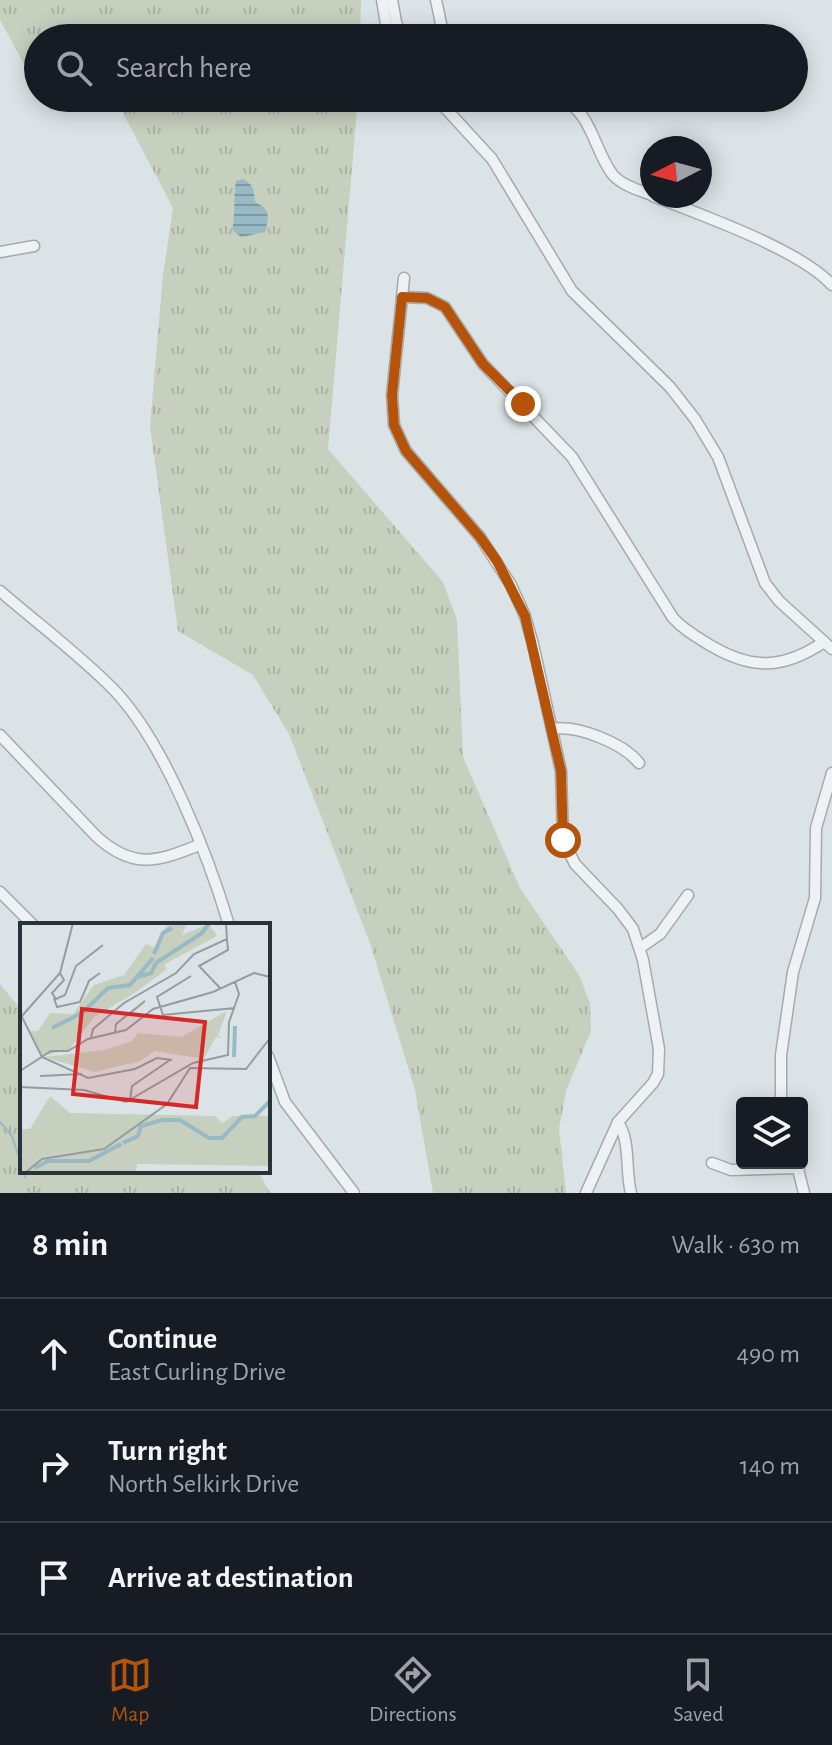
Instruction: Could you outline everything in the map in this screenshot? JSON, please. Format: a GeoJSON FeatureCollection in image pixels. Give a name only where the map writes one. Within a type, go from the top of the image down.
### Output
{"type":"FeatureCollection","features":[{"type":"Feature","properties":{"kind":"street"},"geometry":{"type":"LineString","coordinates":[[382,0],[386,24]]}},
{"type":"Feature","properties":{"kind":"street"},"geometry":{"type":"LineString","coordinates":[[392,0],[397,24]]}},
{"type":"Feature","properties":{"kind":"street"},"geometry":{"type":"LineString","coordinates":[[436,0],[441,24]]}},
{"type":"Feature","properties":{"kind":"street"},"geometry":{"type":"LineString","coordinates":[[402,297],[427,298],[445,307],[483,364],[572,457],[673,618],[688,632],[737,660],[758,664],[796,658],[828,645],[779,601],[765,583],[718,457],[695,419],[670,387],[572,291],[492,159],[449,112]]}},
{"type":"Feature","properties":{"kind":"street"},"geometry":{"type":"LineString","coordinates":[[579,112],[613,175],[640,191]]}},
{"type":"Feature","properties":{"kind":"street"},"geometry":{"type":"LineString","coordinates":[[681,208],[791,255],[832,285]]}},
{"type":"Feature","properties":{"kind":"street"},"geometry":{"type":"LineString","coordinates":[[0,252],[34,246]]}},
{"type":"Feature","properties":{"kind":"street"},"geometry":{"type":"LineString","coordinates":[[404,278],[392,395],[394,425],[406,451],[480,537],[511,585],[533,644],[552,729],[563,786],[561,827],[569,854],[582,873],[618,909],[633,929],[640,948],[659,1049],[658,1074],[618,1122],[586,1193]]}},
{"type":"Feature","properties":{"kind":"street"},"geometry":{"type":"LineString","coordinates":[[0,591],[115,692],[156,748],[175,786],[228,923]]}},
{"type":"Feature","properties":{"kind":"street"},"geometry":{"type":"LineString","coordinates":[[552,729],[571,729],[623,746],[639,763]]}},
{"type":"Feature","properties":{"kind":"street"},"geometry":{"type":"LineString","coordinates":[[0,735],[96,836],[125,857],[149,861],[167,858],[199,845]]}},
{"type":"Feature","properties":{"kind":"street"},"geometry":{"type":"LineString","coordinates":[[781,1097],[781,1055],[793,972],[815,898],[814,853],[818,813],[832,773]]}},
{"type":"Feature","properties":{"kind":"street"},"geometry":{"type":"LineString","coordinates":[[0,892],[31,923]]}},
{"type":"Feature","properties":{"kind":"street"},"geometry":{"type":"LineString","coordinates":[[640,948],[660,934],[688,895]]}},
{"type":"Feature","properties":{"kind":"street"},"geometry":{"type":"LineString","coordinates":[[270,1074],[299,1123],[354,1193]]}},
{"type":"Feature","properties":{"kind":"street"},"geometry":{"type":"LineString","coordinates":[[618,1122],[625,1138],[631,1193]]}},
{"type":"Feature","properties":{"kind":"street"},"geometry":{"type":"LineString","coordinates":[[712,1163],[731,1170],[748,1169]]}},
{"type":"Feature","properties":{"kind":"street"},"geometry":{"type":"LineString","coordinates":[[799,1169],[804,1193]]}},
{"type":"Feature","properties":{"kind":"green space"},"geometry":{"type":"Polygon","coordinates":[[[0,0],[361,0],[360,24],[24,24],[24,64],[0,20],[0,0]]]}},
{"type":"Feature","properties":{"kind":"green space"},"geometry":{"type":"Polygon","coordinates":[[[122,112],[357,112],[328,449],[443,582],[457,620],[463,757],[520,888],[579,975],[590,1003],[591,1031],[566,1091],[559,1129],[566,1193],[433,1193],[415,1090],[370,943],[289,734],[253,675],[178,631],[150,426],[163,275],[173,208],[122,112]]]}},
{"type":"Feature","properties":{"kind":"green space"},"geometry":{"type":"Polygon","coordinates":[[[0,984],[20,1009],[20,1173],[259,1173],[270,1193],[0,1193],[0,984]]]}},
{"type":"Feature","properties":{"kind":"water"},"geometry":{"type":"Polygon","coordinates":[[[243,179],[251,186],[255,202],[264,208],[268,218],[265,232],[241,237],[232,230],[236,181],[243,179]]]}},
{"type":"Feature","properties":{"kind":"waterway"},"geometry":{"type":"LineString","coordinates":[[0,1122],[12,1136],[20,1161]]}},
{"type":"Feature","properties":{"kind":"waterway"},"geometry":{"type":"LineString","coordinates":[[24,1173],[25,1177]]}},
{"type":"Feature","properties":{"kind":"route"},"geometry":{"type":"LineString","coordinates":[[523,404],[483,364],[445,307],[427,298],[402,297],[391,408],[394,425],[406,451],[497,561],[525,616],[561,771],[563,840]]}}]}
